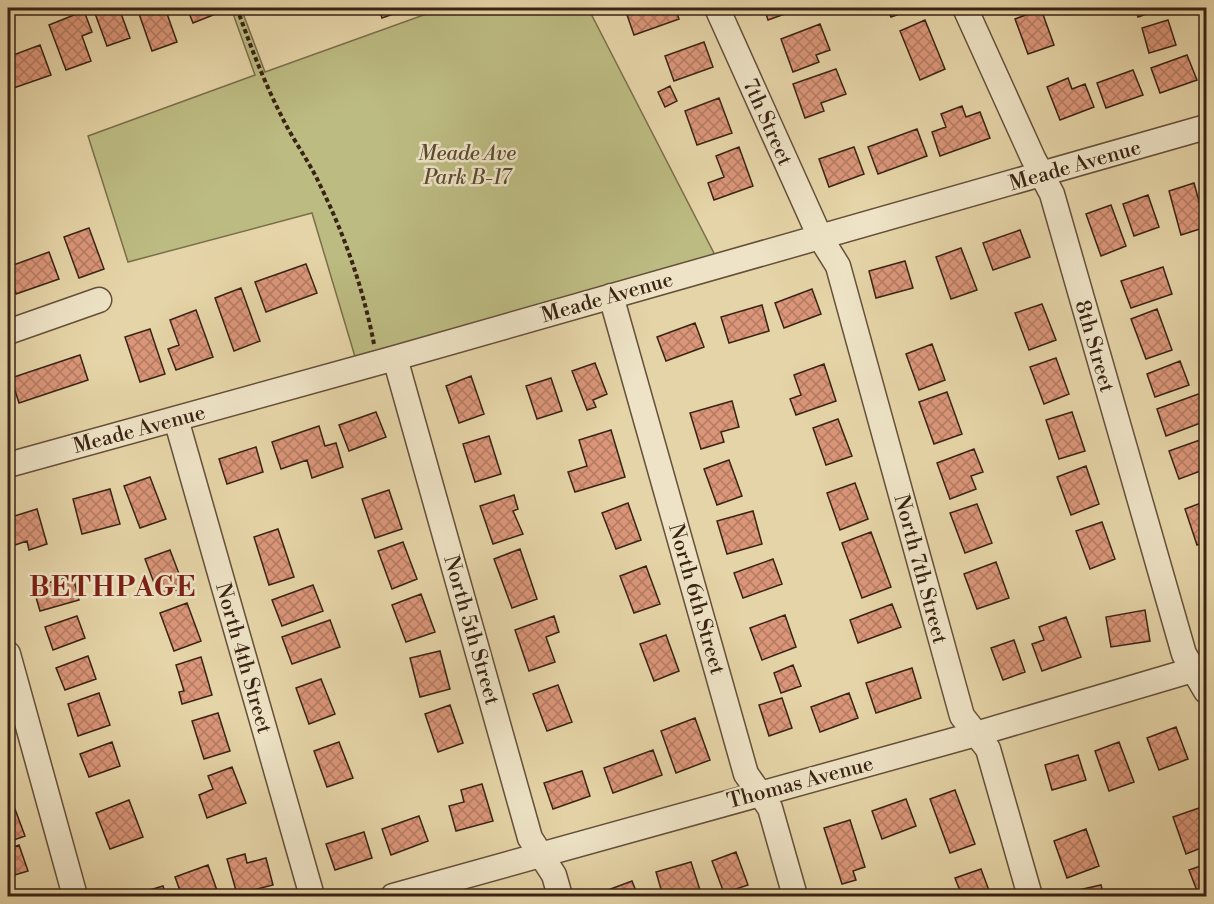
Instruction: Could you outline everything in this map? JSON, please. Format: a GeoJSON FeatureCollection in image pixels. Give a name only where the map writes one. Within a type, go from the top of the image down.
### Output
{"type":"FeatureCollection","features":[{"type":"Feature","properties":{"kind":"street","name":"7th Street"},"geometry":{"type":"LineString","coordinates":[[717,8],[820,237]]}},
{"type":"Feature","properties":{"kind":"street","name":"8th Street"},"geometry":{"type":"LineString","coordinates":[[965,8],[1052,194],[1184,654],[1200,668],[1206,691]]}},
{"type":"Feature","properties":{"kind":"street","name":"Meade Avenue"},"geometry":{"type":"LineString","coordinates":[[10,458],[176,419],[1206,127]]}},
{"type":"Feature","properties":{"kind":"street","name":"North 7th Street"},"geometry":{"type":"LineString","coordinates":[[820,237],[838,266],[962,716],[988,749],[1030,897]]}},
{"type":"Feature","properties":{"kind":"street","name":"North 6th Street"},"geometry":{"type":"LineString","coordinates":[[611,296],[746,774],[770,808],[795,897]]}},
{"type":"Feature","properties":{"kind":"street"},"geometry":{"type":"LineString","coordinates":[[8,332],[99,300]]}},
{"type":"Feature","properties":{"kind":"street","name":"North 5th Street"},"geometry":{"type":"LineString","coordinates":[[395,358],[530,838],[554,875],[560,897]]}},
{"type":"Feature","properties":{"kind":"street","name":"North 4th Street"},"geometry":{"type":"LineString","coordinates":[[176,419],[312,897]]}},
{"type":"Feature","properties":{"kind":"street"},"geometry":{"type":"LineString","coordinates":[[8,654],[75,897]]}},
{"type":"Feature","properties":{"kind":"street","name":"Thomas Avenue"},"geometry":{"type":"LineString","coordinates":[[393,897],[976,734],[1200,668]]}},
{"type":"Feature","properties":{"kind":"path"},"geometry":{"type":"LineString","coordinates":[[237,8],[262,76],[282,118],[320,184],[350,253],[366,302],[374,344]]}},
{"type":"Feature","properties":{"kind":"green space","name":"Meade Ave Park B-17"},"geometry":{"type":"Polygon","coordinates":[[[231,8],[241,8],[265,72],[443,8],[588,8],[716,257],[356,360],[312,213],[128,262],[88,136],[255,75],[231,8]]]}},
{"type":"Feature","properties":{"kind":"building"},"geometry":{"type":"Polygon","coordinates":[[[93,8],[119,8],[130,38],[107,46],[93,8]]]}},
{"type":"Feature","properties":{"kind":"building"},"geometry":{"type":"Polygon","coordinates":[[[137,8],[165,8],[177,42],[152,51],[137,8]]]}},
{"type":"Feature","properties":{"kind":"building"},"geometry":{"type":"Polygon","coordinates":[[[187,8],[216,8],[218,13],[193,23],[187,8]]]}},
{"type":"Feature","properties":{"kind":"building"},"geometry":{"type":"Polygon","coordinates":[[[379,8],[410,8],[382,18],[379,8]]]}},
{"type":"Feature","properties":{"kind":"building"},"geometry":{"type":"Polygon","coordinates":[[[639,8],[675,8],[679,19],[634,35],[626,12],[639,8]]]}},
{"type":"Feature","properties":{"kind":"building"},"geometry":{"type":"Polygon","coordinates":[[[764,8],[792,8],[793,11],[768,20],[764,8]]]}},
{"type":"Feature","properties":{"kind":"building"},"geometry":{"type":"Polygon","coordinates":[[[887,8],[916,8],[891,17],[887,8]]]}},
{"type":"Feature","properties":{"kind":"building"},"geometry":{"type":"Polygon","coordinates":[[[1135,8],[1163,8],[1138,17],[1135,8]]]}},
{"type":"Feature","properties":{"kind":"building"},"geometry":{"type":"Polygon","coordinates":[[[1041,9],[1054,45],[1028,54],[1015,19],[1041,9]]]}},
{"type":"Feature","properties":{"kind":"building"},"geometry":{"type":"Polygon","coordinates":[[[84,11],[92,32],[82,36],[91,61],[66,70],[49,25],[84,11]]]}},
{"type":"Feature","properties":{"kind":"building"},"geometry":{"type":"Polygon","coordinates":[[[925,20],[945,69],[920,80],[900,31],[925,20]]]}},
{"type":"Feature","properties":{"kind":"building"},"geometry":{"type":"Polygon","coordinates":[[[1168,20],[1176,45],[1149,53],[1142,28],[1168,20]]]}},
{"type":"Feature","properties":{"kind":"building"},"geometry":{"type":"Polygon","coordinates":[[[820,24],[830,50],[816,55],[819,62],[793,72],[781,39],[820,24]]]}},
{"type":"Feature","properties":{"kind":"building"},"geometry":{"type":"Polygon","coordinates":[[[704,42],[713,67],[674,81],[665,56],[704,42]]]}},
{"type":"Feature","properties":{"kind":"building"},"geometry":{"type":"Polygon","coordinates":[[[40,45],[51,75],[8,90],[8,57],[40,45]]]}},
{"type":"Feature","properties":{"kind":"building"},"geometry":{"type":"Polygon","coordinates":[[[1187,55],[1197,80],[1160,93],[1151,68],[1187,55]]]}},
{"type":"Feature","properties":{"kind":"building"},"geometry":{"type":"Polygon","coordinates":[[[836,69],[846,94],[821,103],[824,111],[805,118],[793,84],[836,69]]]}},
{"type":"Feature","properties":{"kind":"building"},"geometry":{"type":"Polygon","coordinates":[[[1133,70],[1143,95],[1106,108],[1097,83],[1133,70]]]}},
{"type":"Feature","properties":{"kind":"building"},"geometry":{"type":"Polygon","coordinates":[[[1068,78],[1072,89],[1085,84],[1094,107],[1060,120],[1047,87],[1068,78]]]}},
{"type":"Feature","properties":{"kind":"building"},"geometry":{"type":"Polygon","coordinates":[[[670,86],[677,101],[665,107],[658,92],[670,86]]]}},
{"type":"Feature","properties":{"kind":"building"},"geometry":{"type":"Polygon","coordinates":[[[719,98],[732,133],[697,145],[685,111],[719,98]]]}},
{"type":"Feature","properties":{"kind":"building"},"geometry":{"type":"Polygon","coordinates":[[[962,106],[966,117],[980,112],[990,138],[940,156],[932,132],[946,127],[941,114],[962,106]]]}},
{"type":"Feature","properties":{"kind":"building"},"geometry":{"type":"Polygon","coordinates":[[[917,129],[927,156],[878,174],[868,147],[917,129]]]}},
{"type":"Feature","properties":{"kind":"building"},"geometry":{"type":"Polygon","coordinates":[[[739,147],[753,186],[714,200],[708,183],[724,177],[716,156],[739,147]]]}},
{"type":"Feature","properties":{"kind":"building"},"geometry":{"type":"Polygon","coordinates":[[[854,147],[864,174],[829,187],[819,159],[854,147]]]}},
{"type":"Feature","properties":{"kind":"building"},"geometry":{"type":"Polygon","coordinates":[[[1194,183],[1206,227],[1181,235],[1169,191],[1194,183]]]}},
{"type":"Feature","properties":{"kind":"building"},"geometry":{"type":"Polygon","coordinates":[[[1148,195],[1159,227],[1134,236],[1123,204],[1148,195]]]}},
{"type":"Feature","properties":{"kind":"building"},"geometry":{"type":"Polygon","coordinates":[[[1111,205],[1126,246],[1101,256],[1086,214],[1111,205]]]}},
{"type":"Feature","properties":{"kind":"building"},"geometry":{"type":"Polygon","coordinates":[[[89,228],[104,269],[79,278],[64,237],[89,228]]]}},
{"type":"Feature","properties":{"kind":"building"},"geometry":{"type":"Polygon","coordinates":[[[1020,230],[1030,257],[993,270],[983,243],[1020,230]]]}},
{"type":"Feature","properties":{"kind":"building"},"geometry":{"type":"Polygon","coordinates":[[[961,248],[977,290],[951,299],[936,257],[961,248]]]}},
{"type":"Feature","properties":{"kind":"building"},"geometry":{"type":"Polygon","coordinates":[[[49,252],[59,279],[16,294],[8,267],[49,252]]]}},
{"type":"Feature","properties":{"kind":"building"},"geometry":{"type":"Polygon","coordinates":[[[905,261],[913,288],[876,298],[869,271],[905,261]]]}},
{"type":"Feature","properties":{"kind":"building"},"geometry":{"type":"Polygon","coordinates":[[[306,264],[317,293],[266,312],[255,282],[306,264]]]}},
{"type":"Feature","properties":{"kind":"building"},"geometry":{"type":"Polygon","coordinates":[[[1163,267],[1172,294],[1131,308],[1121,281],[1163,267]]]}},
{"type":"Feature","properties":{"kind":"building"},"geometry":{"type":"Polygon","coordinates":[[[241,288],[260,341],[234,351],[215,298],[241,288]]]}},
{"type":"Feature","properties":{"kind":"building"},"geometry":{"type":"Polygon","coordinates":[[[812,289],[821,314],[784,328],[775,303],[812,289]]]}},
{"type":"Feature","properties":{"kind":"building"},"geometry":{"type":"Polygon","coordinates":[[[1042,304],[1056,340],[1029,350],[1015,313],[1042,304]]]}},
{"type":"Feature","properties":{"kind":"building"},"geometry":{"type":"Polygon","coordinates":[[[762,305],[769,331],[729,343],[721,317],[762,305]]]}},
{"type":"Feature","properties":{"kind":"building"},"geometry":{"type":"Polygon","coordinates":[[[1157,309],[1172,350],[1146,359],[1131,319],[1157,309]]]}},
{"type":"Feature","properties":{"kind":"building"},"geometry":{"type":"Polygon","coordinates":[[[196,310],[213,357],[176,370],[168,349],[179,345],[170,320],[196,310]]]}},
{"type":"Feature","properties":{"kind":"building"},"geometry":{"type":"Polygon","coordinates":[[[695,323],[704,347],[666,361],[657,337],[695,323]]]}},
{"type":"Feature","properties":{"kind":"building"},"geometry":{"type":"Polygon","coordinates":[[[150,329],[165,374],[140,382],[125,337],[150,329]]]}},
{"type":"Feature","properties":{"kind":"building"},"geometry":{"type":"Polygon","coordinates":[[[932,344],[945,380],[919,390],[906,354],[932,344]]]}},
{"type":"Feature","properties":{"kind":"building"},"geometry":{"type":"Polygon","coordinates":[[[80,355],[88,380],[19,403],[11,378],[80,355]]]}},
{"type":"Feature","properties":{"kind":"building"},"geometry":{"type":"Polygon","coordinates":[[[1056,358],[1069,394],[1044,404],[1030,367],[1056,358]]]}},
{"type":"Feature","properties":{"kind":"building"},"geometry":{"type":"Polygon","coordinates":[[[1180,361],[1189,385],[1155,397],[1147,374],[1180,361]]]}},
{"type":"Feature","properties":{"kind":"building"},"geometry":{"type":"Polygon","coordinates":[[[595,363],[607,394],[593,400],[596,407],[587,410],[572,371],[595,363]]]}},
{"type":"Feature","properties":{"kind":"building"},"geometry":{"type":"Polygon","coordinates":[[[824,364],[836,401],[796,415],[790,399],[801,395],[794,375],[824,364]]]}},
{"type":"Feature","properties":{"kind":"building"},"geometry":{"type":"Polygon","coordinates":[[[471,376],[484,414],[459,423],[446,386],[471,376]]]}},
{"type":"Feature","properties":{"kind":"building"},"geometry":{"type":"Polygon","coordinates":[[[551,378],[562,411],[537,419],[526,386],[551,378]]]}},
{"type":"Feature","properties":{"kind":"building"},"geometry":{"type":"Polygon","coordinates":[[[947,392],[962,434],[934,444],[919,402],[947,392]]]}},
{"type":"Feature","properties":{"kind":"building"},"geometry":{"type":"Polygon","coordinates":[[[1204,392],[1206,421],[1166,436],[1157,409],[1204,392]]]}},
{"type":"Feature","properties":{"kind":"building"},"geometry":{"type":"Polygon","coordinates":[[[732,401],[739,427],[721,432],[724,442],[701,449],[690,413],[732,401]]]}},
{"type":"Feature","properties":{"kind":"building"},"geometry":{"type":"Polygon","coordinates":[[[376,412],[386,437],[349,451],[339,425],[376,412]]]}},
{"type":"Feature","properties":{"kind":"building"},"geometry":{"type":"Polygon","coordinates":[[[1072,412],[1085,451],[1059,459],[1046,420],[1072,412]]]}},
{"type":"Feature","properties":{"kind":"building"},"geometry":{"type":"Polygon","coordinates":[[[838,419],[852,456],[826,465],[813,428],[838,419]]]}},
{"type":"Feature","properties":{"kind":"building"},"geometry":{"type":"Polygon","coordinates":[[[319,426],[325,446],[336,443],[343,467],[312,478],[307,460],[281,469],[272,442],[319,426]]]}},
{"type":"Feature","properties":{"kind":"building"},"geometry":{"type":"Polygon","coordinates":[[[611,430],[625,477],[575,492],[568,472],[587,466],[579,440],[611,430]]]}},
{"type":"Feature","properties":{"kind":"building"},"geometry":{"type":"Polygon","coordinates":[[[489,436],[501,474],[475,482],[463,444],[489,436]]]}},
{"type":"Feature","properties":{"kind":"building"},"geometry":{"type":"Polygon","coordinates":[[[1200,440],[1206,457],[1206,469],[1179,479],[1169,451],[1200,440]]]}},
{"type":"Feature","properties":{"kind":"building"},"geometry":{"type":"Polygon","coordinates":[[[256,447],[263,472],[227,484],[219,459],[256,447]]]}},
{"type":"Feature","properties":{"kind":"building"},"geometry":{"type":"Polygon","coordinates":[[[974,449],[983,472],[971,476],[976,489],[950,499],[937,463],[974,449]]]}},
{"type":"Feature","properties":{"kind":"building"},"geometry":{"type":"Polygon","coordinates":[[[729,460],[742,496],[717,505],[704,469],[729,460]]]}},
{"type":"Feature","properties":{"kind":"building"},"geometry":{"type":"Polygon","coordinates":[[[1086,466],[1099,504],[1071,515],[1057,477],[1086,466]]]}},
{"type":"Feature","properties":{"kind":"building"},"geometry":{"type":"Polygon","coordinates":[[[150,477],[166,519],[140,528],[124,486],[150,477]]]}},
{"type":"Feature","properties":{"kind":"building"},"geometry":{"type":"Polygon","coordinates":[[[855,483],[868,519],[840,530],[827,493],[855,483]]]}},
{"type":"Feature","properties":{"kind":"building"},"geometry":{"type":"Polygon","coordinates":[[[110,489],[120,524],[82,534],[73,499],[110,489]]]}},
{"type":"Feature","properties":{"kind":"building"},"geometry":{"type":"Polygon","coordinates":[[[389,490],[402,529],[375,538],[362,499],[389,490]]]}},
{"type":"Feature","properties":{"kind":"building"},"geometry":{"type":"Polygon","coordinates":[[[514,495],[518,509],[513,511],[523,534],[493,544],[480,506],[514,495]]]}},
{"type":"Feature","properties":{"kind":"building"},"geometry":{"type":"Polygon","coordinates":[[[1206,501],[1206,542],[1197,545],[1185,509],[1206,501]]]}},
{"type":"Feature","properties":{"kind":"building"},"geometry":{"type":"Polygon","coordinates":[[[628,503],[641,540],[616,549],[602,513],[628,503]]]}},
{"type":"Feature","properties":{"kind":"building"},"geometry":{"type":"Polygon","coordinates":[[[977,504],[992,543],[965,553],[950,513],[977,504]]]}},
{"type":"Feature","properties":{"kind":"building"},"geometry":{"type":"Polygon","coordinates":[[[37,509],[47,544],[29,550],[27,541],[9,547],[8,518],[37,509]]]}},
{"type":"Feature","properties":{"kind":"building"},"geometry":{"type":"Polygon","coordinates":[[[753,511],[762,544],[727,554],[717,521],[753,511]]]}},
{"type":"Feature","properties":{"kind":"building"},"geometry":{"type":"Polygon","coordinates":[[[1102,522],[1115,559],[1090,569],[1076,531],[1102,522]]]}},
{"type":"Feature","properties":{"kind":"building"},"geometry":{"type":"Polygon","coordinates":[[[278,529],[294,577],[269,585],[254,537],[278,529]]]}},
{"type":"Feature","properties":{"kind":"building"},"geometry":{"type":"Polygon","coordinates":[[[871,532],[891,587],[862,598],[842,543],[871,532]]]}},
{"type":"Feature","properties":{"kind":"building"},"geometry":{"type":"Polygon","coordinates":[[[403,542],[417,579],[392,589],[378,551],[403,542]]]}},
{"type":"Feature","properties":{"kind":"building"},"geometry":{"type":"Polygon","coordinates":[[[520,549],[537,599],[512,608],[494,559],[520,549]]]}},
{"type":"Feature","properties":{"kind":"building"},"geometry":{"type":"Polygon","coordinates":[[[170,550],[184,587],[159,596],[145,559],[170,550]]]}},
{"type":"Feature","properties":{"kind":"building"},"geometry":{"type":"Polygon","coordinates":[[[773,559],[782,584],[743,598],[734,573],[773,559]]]}},
{"type":"Feature","properties":{"kind":"building"},"geometry":{"type":"Polygon","coordinates":[[[996,562],[1009,598],[977,609],[964,574],[996,562]]]}},
{"type":"Feature","properties":{"kind":"building"},"geometry":{"type":"Polygon","coordinates":[[[646,566],[660,604],[634,613],[620,576],[646,566]]]}},
{"type":"Feature","properties":{"kind":"building"},"geometry":{"type":"Polygon","coordinates":[[[73,576],[79,600],[40,611],[33,587],[73,576]]]}},
{"type":"Feature","properties":{"kind":"building"},"geometry":{"type":"Polygon","coordinates":[[[313,585],[323,611],[282,626],[272,600],[313,585]]]}},
{"type":"Feature","properties":{"kind":"building"},"geometry":{"type":"Polygon","coordinates":[[[421,594],[435,632],[406,642],[392,605],[421,594]]]}},
{"type":"Feature","properties":{"kind":"building"},"geometry":{"type":"Polygon","coordinates":[[[187,603],[201,641],[174,651],[160,613],[187,603]]]}},
{"type":"Feature","properties":{"kind":"building"},"geometry":{"type":"Polygon","coordinates":[[[892,604],[901,627],[858,643],[850,620],[892,604]]]}},
{"type":"Feature","properties":{"kind":"building"},"geometry":{"type":"Polygon","coordinates":[[[1145,610],[1150,641],[1111,647],[1106,617],[1145,610]]]}},
{"type":"Feature","properties":{"kind":"building"},"geometry":{"type":"Polygon","coordinates":[[[785,615],[796,647],[762,660],[750,628],[785,615]]]}},
{"type":"Feature","properties":{"kind":"building"},"geometry":{"type":"Polygon","coordinates":[[[77,616],[85,638],[53,650],[45,627],[77,616]]]}},
{"type":"Feature","properties":{"kind":"building"},"geometry":{"type":"Polygon","coordinates":[[[554,616],[559,632],[546,637],[555,662],[529,671],[515,630],[554,616]]]}},
{"type":"Feature","properties":{"kind":"building"},"geometry":{"type":"Polygon","coordinates":[[[1066,617],[1081,657],[1042,671],[1032,644],[1044,640],[1039,627],[1066,617]]]}},
{"type":"Feature","properties":{"kind":"building"},"geometry":{"type":"Polygon","coordinates":[[[330,620],[340,647],[292,664],[282,637],[330,620]]]}},
{"type":"Feature","properties":{"kind":"building"},"geometry":{"type":"Polygon","coordinates":[[[666,635],[679,671],[654,681],[640,644],[666,635]]]}},
{"type":"Feature","properties":{"kind":"building"},"geometry":{"type":"Polygon","coordinates":[[[1014,640],[1025,672],[1003,680],[991,648],[1014,640]]]}},
{"type":"Feature","properties":{"kind":"building"},"geometry":{"type":"Polygon","coordinates":[[[440,651],[450,689],[420,697],[410,658],[440,651]]]}},
{"type":"Feature","properties":{"kind":"building"},"geometry":{"type":"Polygon","coordinates":[[[88,656],[96,679],[65,690],[56,668],[88,656]]]}},
{"type":"Feature","properties":{"kind":"building"},"geometry":{"type":"Polygon","coordinates":[[[201,657],[212,695],[182,704],[179,692],[184,691],[176,665],[201,657]]]}},
{"type":"Feature","properties":{"kind":"building"},"geometry":{"type":"Polygon","coordinates":[[[793,665],[801,686],[781,693],[774,673],[793,665]]]}},
{"type":"Feature","properties":{"kind":"building"},"geometry":{"type":"Polygon","coordinates":[[[912,668],[921,698],[876,713],[866,683],[912,668]]]}},
{"type":"Feature","properties":{"kind":"building"},"geometry":{"type":"Polygon","coordinates":[[[321,679],[335,714],[309,724],[296,688],[321,679]]]}},
{"type":"Feature","properties":{"kind":"building"},"geometry":{"type":"Polygon","coordinates":[[[558,685],[572,722],[547,731],[533,694],[558,685]]]}},
{"type":"Feature","properties":{"kind":"building"},"geometry":{"type":"Polygon","coordinates":[[[99,693],[110,725],[78,736],[68,704],[99,693]]]}},
{"type":"Feature","properties":{"kind":"building"},"geometry":{"type":"Polygon","coordinates":[[[849,693],[858,718],[820,732],[811,707],[849,693]]]}},
{"type":"Feature","properties":{"kind":"building"},"geometry":{"type":"Polygon","coordinates":[[[782,698],[792,728],[769,736],[759,705],[782,698]]]}},
{"type":"Feature","properties":{"kind":"building"},"geometry":{"type":"Polygon","coordinates":[[[450,705],[463,743],[438,752],[425,714],[450,705]]]}},
{"type":"Feature","properties":{"kind":"building"},"geometry":{"type":"Polygon","coordinates":[[[218,713],[230,751],[204,759],[192,721],[218,713]]]}},
{"type":"Feature","properties":{"kind":"building"},"geometry":{"type":"Polygon","coordinates":[[[695,718],[710,760],[676,773],[661,731],[695,718]]]}},
{"type":"Feature","properties":{"kind":"building"},"geometry":{"type":"Polygon","coordinates":[[[1176,727],[1188,759],[1159,770],[1147,738],[1176,727]]]}},
{"type":"Feature","properties":{"kind":"building"},"geometry":{"type":"Polygon","coordinates":[[[112,742],[120,766],[89,777],[80,754],[112,742]]]}},
{"type":"Feature","properties":{"kind":"building"},"geometry":{"type":"Polygon","coordinates":[[[339,742],[353,778],[327,787],[314,751],[339,742]]]}},
{"type":"Feature","properties":{"kind":"building"},"geometry":{"type":"Polygon","coordinates":[[[1119,742],[1134,782],[1109,791],[1095,751],[1119,742]]]}},
{"type":"Feature","properties":{"kind":"building"},"geometry":{"type":"Polygon","coordinates":[[[653,750],[662,775],[613,793],[604,768],[653,750]]]}},
{"type":"Feature","properties":{"kind":"building"},"geometry":{"type":"Polygon","coordinates":[[[1078,755],[1086,780],[1052,790],[1045,765],[1078,755]]]}},
{"type":"Feature","properties":{"kind":"building"},"geometry":{"type":"Polygon","coordinates":[[[232,767],[246,803],[207,818],[199,795],[213,789],[208,776],[232,767]]]}},
{"type":"Feature","properties":{"kind":"building"},"geometry":{"type":"Polygon","coordinates":[[[582,771],[590,796],[553,809],[544,783],[582,771]]]}},
{"type":"Feature","properties":{"kind":"building"},"geometry":{"type":"Polygon","coordinates":[[[482,784],[493,821],[456,831],[449,806],[464,802],[461,790],[482,784]]]}},
{"type":"Feature","properties":{"kind":"building"},"geometry":{"type":"Polygon","coordinates":[[[955,790],[975,844],[950,853],[930,799],[955,790]]]}},
{"type":"Feature","properties":{"kind":"building"},"geometry":{"type":"Polygon","coordinates":[[[906,799],[916,826],[882,839],[872,811],[906,799]]]}},
{"type":"Feature","properties":{"kind":"building"},"geometry":{"type":"Polygon","coordinates":[[[129,800],[143,837],[110,849],[96,813],[129,800]]]}},
{"type":"Feature","properties":{"kind":"building"},"geometry":{"type":"Polygon","coordinates":[[[12,801],[25,836],[8,842],[8,803],[12,801]]]}},
{"type":"Feature","properties":{"kind":"building"},"geometry":{"type":"Polygon","coordinates":[[[1199,808],[1206,829],[1206,846],[1186,854],[1173,817],[1199,808]]]}},
{"type":"Feature","properties":{"kind":"building"},"geometry":{"type":"Polygon","coordinates":[[[419,816],[428,841],[391,855],[382,829],[419,816]]]}},
{"type":"Feature","properties":{"kind":"building"},"geometry":{"type":"Polygon","coordinates":[[[850,820],[865,867],[853,871],[856,880],[842,884],[824,828],[850,820]]]}},
{"type":"Feature","properties":{"kind":"building"},"geometry":{"type":"Polygon","coordinates":[[[1086,829],[1099,866],[1067,878],[1054,841],[1086,829]]]}},
{"type":"Feature","properties":{"kind":"building"},"geometry":{"type":"Polygon","coordinates":[[[364,832],[372,858],[335,870],[326,844],[364,832]]]}},
{"type":"Feature","properties":{"kind":"building"},"geometry":{"type":"Polygon","coordinates":[[[19,845],[28,871],[8,877],[8,849],[19,845]]]}},
{"type":"Feature","properties":{"kind":"building"},"geometry":{"type":"Polygon","coordinates":[[[736,852],[748,885],[724,893],[712,861],[736,852]]]}},
{"type":"Feature","properties":{"kind":"building"},"geometry":{"type":"Polygon","coordinates":[[[245,854],[247,863],[266,858],[273,885],[237,894],[227,859],[245,854]]]}},
{"type":"Feature","properties":{"kind":"building"},"geometry":{"type":"Polygon","coordinates":[[[691,862],[700,890],[677,896],[663,896],[656,872],[691,862]]]}},
{"type":"Feature","properties":{"kind":"building"},"geometry":{"type":"Polygon","coordinates":[[[1206,864],[1206,896],[1199,896],[1189,870],[1206,864]]]}},
{"type":"Feature","properties":{"kind":"building"},"geometry":{"type":"Polygon","coordinates":[[[208,865],[219,896],[182,896],[175,877],[208,865]]]}},
{"type":"Feature","properties":{"kind":"building"},"geometry":{"type":"Polygon","coordinates":[[[981,869],[991,896],[962,896],[955,878],[981,869]]]}},
{"type":"Feature","properties":{"kind":"building"},"geometry":{"type":"Polygon","coordinates":[[[632,881],[638,896],[610,896],[608,890],[632,881]]]}},
{"type":"Feature","properties":{"kind":"building"},"geometry":{"type":"Polygon","coordinates":[[[1101,885],[1104,896],[1076,896],[1074,891],[1101,885]]]}},
{"type":"Feature","properties":{"kind":"building"},"geometry":{"type":"Polygon","coordinates":[[[163,886],[166,896],[130,896],[163,886]]]}},
{"type":"Feature","properties":{"kind":"district","name":"BETHPAGE"},"geometry":{"type":"Point","coordinates":[113,587]}}]}
